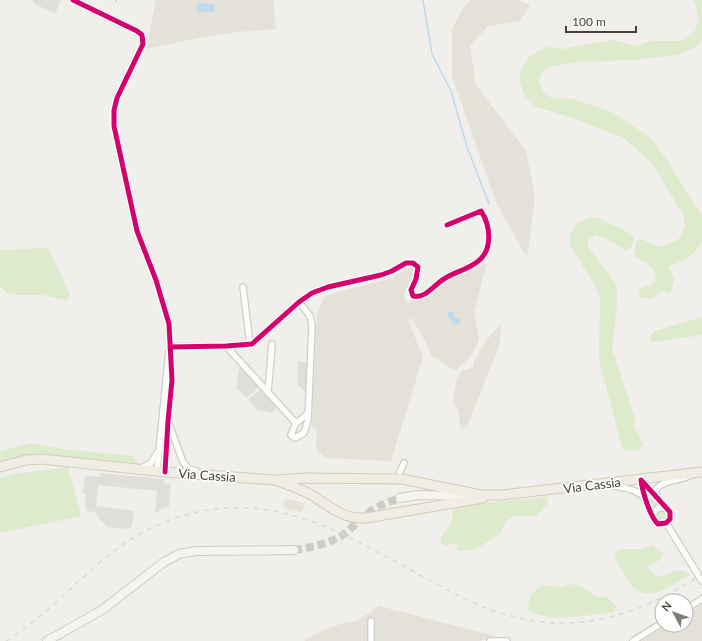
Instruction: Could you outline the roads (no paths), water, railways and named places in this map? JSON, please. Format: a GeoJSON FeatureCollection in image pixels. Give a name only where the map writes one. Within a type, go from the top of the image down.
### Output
{"type":"FeatureCollection","features":[{"type":"Feature","properties":{"kind":"main road","name":"Via Cassia"},"geometry":{"type":"LineString","coordinates":[[0,467],[21,461],[37,459],[161,472],[275,480],[305,478],[402,479],[481,495],[502,495],[606,484],[698,472]]}},
{"type":"Feature","properties":{"kind":"main road"},"geometry":{"type":"LineString","coordinates":[[275,480],[305,492],[340,514],[357,518],[366,518],[502,495]]}},
{"type":"Feature","properties":{"kind":"main road"},"geometry":{"type":"LineString","coordinates":[[400,498],[418,495],[481,495]]}},
{"type":"Feature","properties":{"kind":"main road"},"geometry":{"type":"LineString","coordinates":[[47,641],[102,610],[164,562],[179,554],[196,551],[294,550]]}},
{"type":"Feature","properties":{"kind":"street"},"geometry":{"type":"LineString","coordinates":[[73,0],[137,31],[143,37],[142,48],[117,98],[114,110],[114,126],[137,231],[156,280],[168,318],[172,349],[172,380],[167,440],[161,472]]}},
{"type":"Feature","properties":{"kind":"street"},"geometry":{"type":"LineString","coordinates":[[172,349],[250,344],[258,339],[300,302],[319,290],[381,275],[406,263],[414,262],[418,268],[416,279],[410,290],[413,296],[418,297],[425,294],[445,279],[477,262],[486,251],[489,239],[488,228],[484,215],[481,211],[447,225]]}},
{"type":"Feature","properties":{"kind":"street"},"geometry":{"type":"LineString","coordinates":[[243,287],[250,344]]}},
{"type":"Feature","properties":{"kind":"street"},"geometry":{"type":"LineString","coordinates":[[295,422],[291,435],[295,438],[304,433],[308,420],[312,325],[310,316],[300,302]]}},
{"type":"Feature","properties":{"kind":"street"},"geometry":{"type":"LineString","coordinates":[[268,392],[272,344]]}},
{"type":"Feature","properties":{"kind":"street"},"geometry":{"type":"LineString","coordinates":[[226,346],[295,422]]}},
{"type":"Feature","properties":{"kind":"street"},"geometry":{"type":"LineString","coordinates":[[161,472],[158,451],[168,355],[172,349]]}},
{"type":"Feature","properties":{"kind":"street"},"geometry":{"type":"LineString","coordinates":[[295,422],[298,422],[308,414]]}},
{"type":"Feature","properties":{"kind":"street"},"geometry":{"type":"LineString","coordinates":[[168,421],[185,466],[189,469],[212,476]]}},
{"type":"Feature","properties":{"kind":"street"},"geometry":{"type":"LineString","coordinates":[[160,440],[175,441]]}},
{"type":"Feature","properties":{"kind":"street"},"geometry":{"type":"LineString","coordinates":[[139,469],[151,463],[158,451]]}},
{"type":"Feature","properties":{"kind":"street"},"geometry":{"type":"LineString","coordinates":[[400,472],[404,463]]}},
{"type":"Feature","properties":{"kind":"street"},"geometry":{"type":"LineString","coordinates":[[658,499],[656,490],[660,485],[683,479],[698,472]]}},
{"type":"Feature","properties":{"kind":"street"},"geometry":{"type":"LineString","coordinates":[[641,480],[668,510],[670,517],[666,523],[658,524],[653,518],[645,498],[641,480]]}},
{"type":"Feature","properties":{"kind":"street"},"geometry":{"type":"LineString","coordinates":[[606,484],[630,488],[637,491],[645,498]]}},
{"type":"Feature","properties":{"kind":"street"},"geometry":{"type":"LineString","coordinates":[[653,518],[654,512],[658,508],[663,507],[668,510]]}},
{"type":"Feature","properties":{"kind":"street"},"geometry":{"type":"LineString","coordinates":[[666,523],[702,582]]}},
{"type":"Feature","properties":{"kind":"street"},"geometry":{"type":"LineString","coordinates":[[371,641],[372,621]]}},
{"type":"Feature","properties":{"kind":"street"},"geometry":{"type":"LineString","coordinates":[[633,641],[654,628]]}},
{"type":"Feature","properties":{"kind":"street"},"geometry":{"type":"LineString","coordinates":[[490,641],[507,641]]}},
{"type":"Feature","properties":{"kind":"water"},"geometry":{"type":"Polygon","coordinates":[[[197,3],[214,4],[214,12],[197,12],[197,3]]]}},
{"type":"Feature","properties":{"kind":"water"},"geometry":{"type":"Polygon","coordinates":[[[450,311],[454,313],[453,315],[455,319],[457,319],[457,317],[460,319],[458,324],[454,324],[450,317],[448,318],[447,315],[450,311]]]}},
{"type":"Feature","properties":{"kind":"waterway"},"geometry":{"type":"LineString","coordinates":[[423,0],[432,54],[451,91],[467,147],[489,204]]}},
{"type":"Feature","properties":{"kind":"tunnel"},"geometry":{"type":"LineString","coordinates":[[294,550],[318,545],[336,539],[375,509],[400,498]]}},
{"type":"Feature","properties":{"kind":"railway"},"geometry":{"type":"LineString","coordinates":[[6,641],[45,613],[92,569],[123,544],[155,526],[177,517],[223,508],[256,509],[287,514],[317,523],[374,550],[478,605],[507,615],[534,621],[560,623],[585,622],[609,617],[633,610],[656,600],[702,574]]}}]}
